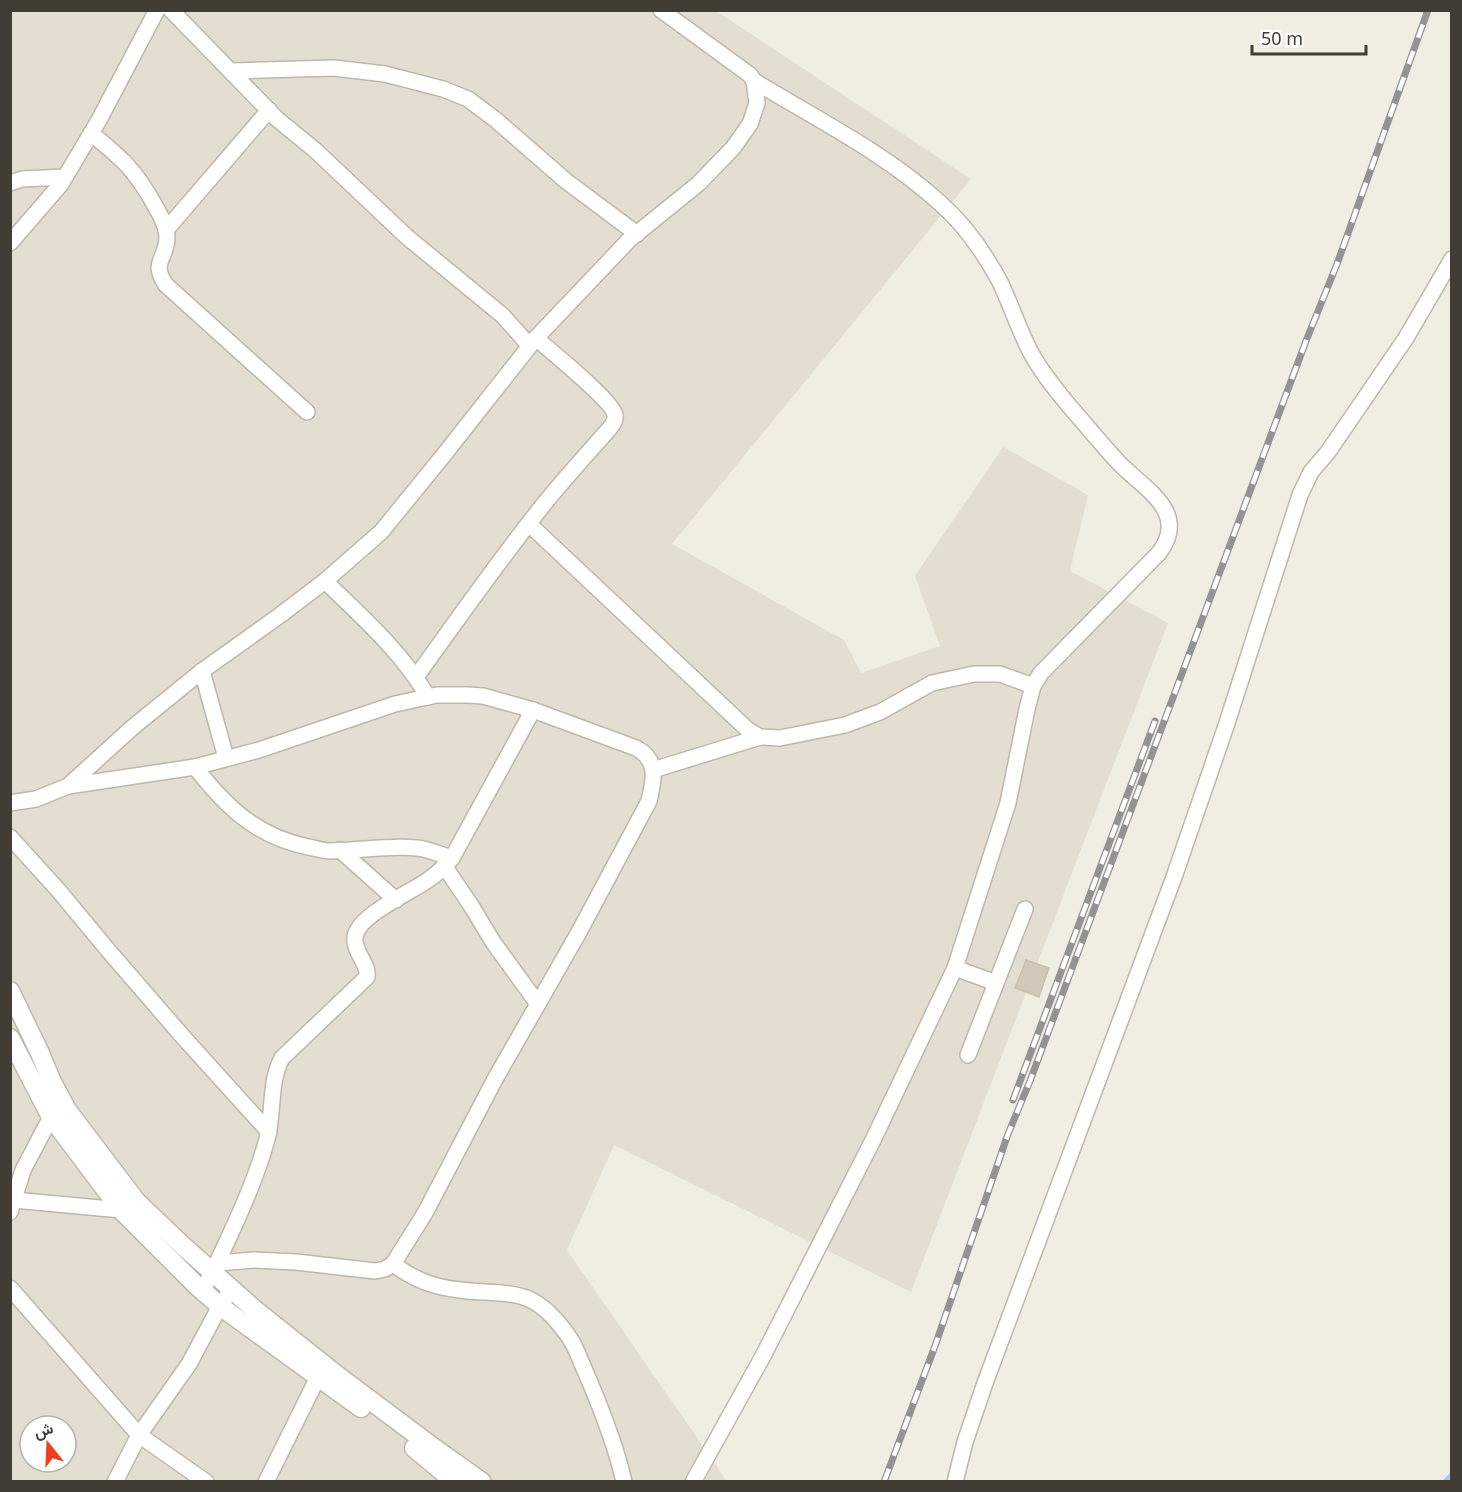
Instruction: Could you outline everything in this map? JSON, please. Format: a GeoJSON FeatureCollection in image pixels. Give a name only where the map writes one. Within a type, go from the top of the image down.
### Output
{"type":"FeatureCollection","features":[{"type":"Feature","properties":{"kind":"street"},"geometry":{"type":"LineString","coordinates":[[10,243],[61,184],[157,10]]}},
{"type":"Feature","properties":{"kind":"street"},"geometry":{"type":"LineString","coordinates":[[171,10],[277,119],[315,150],[407,237],[594,389],[607,402],[615,415],[610,428],[545,503],[416,677]]}},
{"type":"Feature","properties":{"kind":"street"},"geometry":{"type":"LineString","coordinates":[[661,10],[750,75],[754,81],[869,149],[906,175],[948,211],[969,234],[999,282],[1031,352],[1044,374],[1119,463],[1165,509],[1170,532],[1166,544],[1159,553],[1041,673],[1033,686],[1008,802],[955,968],[873,1140],[763,1356],[693,1482]]}},
{"type":"Feature","properties":{"kind":"street"},"geometry":{"type":"LineString","coordinates":[[231,71],[334,68],[385,74],[442,88],[468,99],[496,120],[566,181],[637,234]]}},
{"type":"Feature","properties":{"kind":"street"},"geometry":{"type":"LineString","coordinates":[[68,786],[133,727],[202,671],[325,581],[381,532],[533,341],[637,234],[698,184],[733,148],[750,124],[757,104],[754,81]]}},
{"type":"Feature","properties":{"kind":"street"},"geometry":{"type":"LineString","coordinates":[[166,230],[269,110]]}},
{"type":"Feature","properties":{"kind":"street"},"geometry":{"type":"LineString","coordinates":[[91,133],[126,165],[140,182],[163,220],[166,230],[166,246],[158,265],[160,277],[166,285],[307,412]]}},
{"type":"Feature","properties":{"kind":"street"},"geometry":{"type":"LineString","coordinates":[[10,183],[22,179],[65,177]]}},
{"type":"Feature","properties":{"kind":"street"},"geometry":{"type":"LineString","coordinates":[[955,1482],[965,1442],[985,1383],[1174,878],[1226,726],[1300,495],[1311,472],[1328,452],[1406,338],[1452,259]]}},
{"type":"Feature","properties":{"kind":"street"},"geometry":{"type":"LineString","coordinates":[[529,524],[748,730],[760,737]]}},
{"type":"Feature","properties":{"kind":"street"},"geometry":{"type":"LineString","coordinates":[[325,581],[391,646],[416,677],[428,697]]}},
{"type":"Feature","properties":{"kind":"street"},"geometry":{"type":"LineString","coordinates":[[202,671],[226,758]]}},
{"type":"Feature","properties":{"kind":"street"},"geometry":{"type":"LineString","coordinates":[[653,770],[760,737],[780,738],[845,725],[880,712],[932,683],[974,674],[1000,674],[1033,686]]}},
{"type":"Feature","properties":{"kind":"street"},"geometry":{"type":"LineString","coordinates":[[10,803],[36,799],[68,786],[195,767],[259,750],[373,711],[428,697],[447,695],[483,696],[533,710],[636,748],[646,754],[650,760],[653,770],[653,786],[649,801],[579,932],[494,1081],[425,1213],[393,1264],[375,1271],[296,1262],[254,1260],[215,1268]]}},
{"type":"Feature","properties":{"kind":"street"},"geometry":{"type":"LineString","coordinates":[[202,1290],[248,1198],[260,1164],[269,1132],[276,1071],[282,1058],[368,977],[368,972],[356,946],[356,935],[368,917],[430,879],[449,862],[533,710]]}},
{"type":"Feature","properties":{"kind":"street"},"geometry":{"type":"LineString","coordinates":[[195,767],[212,789],[237,813],[266,833],[294,844],[328,851],[419,848],[449,862],[493,942],[538,1004]]}},
{"type":"Feature","properties":{"kind":"street"},"geometry":{"type":"LineString","coordinates":[[10,837],[184,1038],[269,1132]]}},
{"type":"Feature","properties":{"kind":"street"},"geometry":{"type":"LineString","coordinates":[[340,850],[396,900]]}},
{"type":"Feature","properties":{"kind":"street"},"geometry":{"type":"LineString","coordinates":[[968,1055],[1025,909]]}},
{"type":"Feature","properties":{"kind":"street"},"geometry":{"type":"LineString","coordinates":[[955,968],[996,982]]}},
{"type":"Feature","properties":{"kind":"street"},"geometry":{"type":"LineString","coordinates":[[10,991],[67,1110],[136,1201],[215,1268],[231,1290],[338,1376],[482,1482]]}},
{"type":"Feature","properties":{"kind":"street"},"geometry":{"type":"LineString","coordinates":[[10,1038],[51,1118],[121,1210],[220,1306],[425,1456],[455,1482]]}},
{"type":"Feature","properties":{"kind":"street"},"geometry":{"type":"LineString","coordinates":[[51,1118],[23,1170],[13,1197],[121,1210]]}},
{"type":"Feature","properties":{"kind":"street"},"geometry":{"type":"LineString","coordinates":[[393,1264],[409,1276],[424,1282],[461,1290],[522,1296],[533,1300],[547,1312],[570,1339],[577,1352],[603,1414],[624,1482]]}},
{"type":"Feature","properties":{"kind":"street"},"geometry":{"type":"LineString","coordinates":[[10,1288],[139,1435],[206,1482]]}},
{"type":"Feature","properties":{"kind":"street"},"geometry":{"type":"LineString","coordinates":[[115,1482],[139,1435],[189,1364],[231,1290]]}},
{"type":"Feature","properties":{"kind":"street"},"geometry":{"type":"LineString","coordinates":[[266,1482],[318,1377]]}},
{"type":"Feature","properties":{"kind":"shaded area"},"geometry":{"type":"Polygon","coordinates":[[[10,11],[716,11],[971,179],[672,544],[844,640],[861,673],[940,646],[915,576],[1003,447],[1088,495],[1070,571],[1168,623],[911,1292],[614,1145],[567,1250],[727,1481],[11,1481],[10,11]]]}},
{"type":"Feature","properties":{"kind":"building"},"geometry":{"type":"Polygon","coordinates":[[[1026,960],[1049,968],[1039,997],[1015,988],[1026,960]]]}},
{"type":"Feature","properties":{"kind":"waterway"},"geometry":{"type":"LineString","coordinates":[[1444,1482],[1452,1474]]}},
{"type":"Feature","properties":{"kind":"railway"},"geometry":{"type":"LineString","coordinates":[[884,1482],[935,1346],[1008,1134],[1030,1081],[1306,341],[1337,264],[1428,10]]}},
{"type":"Feature","properties":{"kind":"railway"},"geometry":{"type":"LineString","coordinates":[[1013,1100],[1155,721]]}}]}
